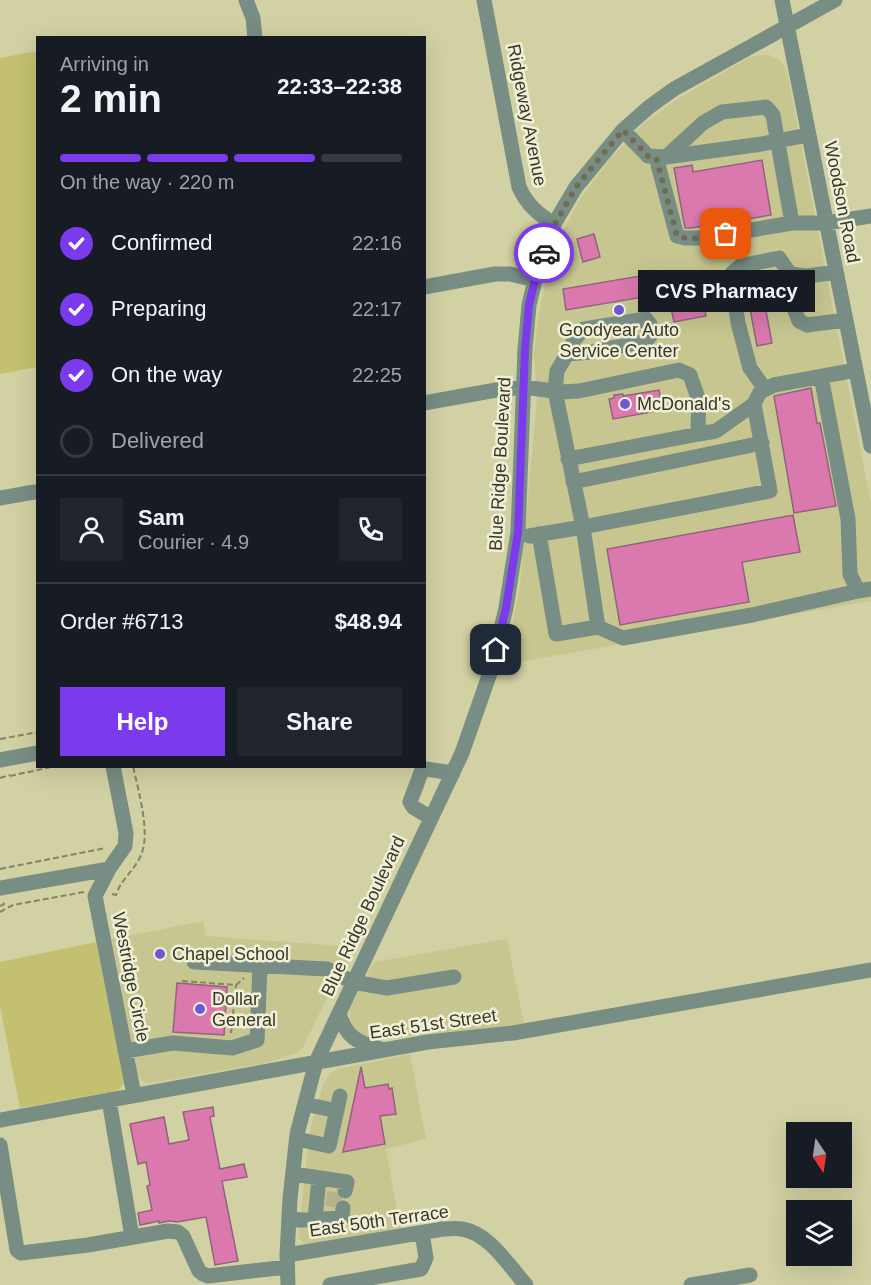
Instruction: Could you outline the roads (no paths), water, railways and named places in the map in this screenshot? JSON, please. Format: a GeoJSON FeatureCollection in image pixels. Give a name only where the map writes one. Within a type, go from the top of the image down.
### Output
{"type":"FeatureCollection","features":[{"type":"Feature","properties":{"kind":"street"},"geometry":{"type":"LineString","coordinates":[[246,0],[253,18],[255,36]]}},
{"type":"Feature","properties":{"kind":"street","name":"Ridgeway Avenue"},"geometry":{"type":"LineString","coordinates":[[484,0],[519,187],[525,200],[541,216],[555,224]]}},
{"type":"Feature","properties":{"kind":"street","name":"Woodson Road"},"geometry":{"type":"LineString","coordinates":[[782,0],[871,446]]}},
{"type":"Feature","properties":{"kind":"street","name":"Blue Ridge Boulevard"},"geometry":{"type":"LineString","coordinates":[[288,1285],[289,1219],[297,1139],[316,1062],[462,753],[491,670],[506,608],[517,537],[529,305],[535,280],[555,224],[576,187],[623,130],[649,107],[674,89],[835,0]]}},
{"type":"Feature","properties":{"kind":"street"},"geometry":{"type":"LineString","coordinates":[[661,157],[703,123],[722,112],[766,107],[773,115],[792,223]]}},
{"type":"Feature","properties":{"kind":"street"},"geometry":{"type":"LineString","coordinates":[[623,130],[648,156],[661,157],[808,135]]}},
{"type":"Feature","properties":{"kind":"street"},"geometry":{"type":"LineString","coordinates":[[661,157],[677,236],[704,238],[792,223],[826,223],[871,216]]}},
{"type":"Feature","properties":{"kind":"street"},"geometry":{"type":"LineString","coordinates":[[765,389],[750,368],[738,323],[731,274],[740,266],[779,258],[790,274],[795,311],[799,321],[807,325],[846,320]]}},
{"type":"Feature","properties":{"kind":"street"},"geometry":{"type":"LineString","coordinates":[[790,274],[807,276],[836,272]]}},
{"type":"Feature","properties":{"kind":"street"},"geometry":{"type":"LineString","coordinates":[[426,287],[495,274],[510,274],[535,280]]}},
{"type":"Feature","properties":{"kind":"street"},"geometry":{"type":"LineString","coordinates":[[567,354],[592,352],[646,341],[651,335],[651,326],[646,319],[584,329],[574,340],[557,371],[555,391],[583,527],[598,627]]}},
{"type":"Feature","properties":{"kind":"street"},"geometry":{"type":"LineString","coordinates":[[426,403],[468,394],[524,387],[579,391],[679,370],[690,375],[699,401],[699,434]]}},
{"type":"Feature","properties":{"kind":"street"},"geometry":{"type":"LineString","coordinates":[[568,459],[716,431],[754,404],[760,392],[774,385],[856,370]]}},
{"type":"Feature","properties":{"kind":"street"},"geometry":{"type":"LineString","coordinates":[[821,376],[848,519],[850,574],[865,590]]}},
{"type":"Feature","properties":{"kind":"street"},"geometry":{"type":"LineString","coordinates":[[517,537],[583,527],[770,491],[754,404]]}},
{"type":"Feature","properties":{"kind":"street"},"geometry":{"type":"LineString","coordinates":[[573,482],[762,443]]}},
{"type":"Feature","properties":{"kind":"street"},"geometry":{"type":"LineString","coordinates":[[0,498],[34,492]]}},
{"type":"Feature","properties":{"kind":"street"},"geometry":{"type":"LineString","coordinates":[[539,534],[556,634],[598,627],[623,638],[752,615],[865,590]]}},
{"type":"Feature","properties":{"kind":"street"},"geometry":{"type":"LineString","coordinates":[[0,760],[36,753]]}},
{"type":"Feature","properties":{"kind":"street","name":"Westridge Circle"},"geometry":{"type":"LineString","coordinates":[[113,768],[126,833],[125,846],[109,869],[95,896],[134,1095]]}},
{"type":"Feature","properties":{"kind":"street"},"geometry":{"type":"LineString","coordinates":[[431,818],[413,807],[410,802],[422,770],[453,773]]}},
{"type":"Feature","properties":{"kind":"street"},"geometry":{"type":"LineString","coordinates":[[2,895],[109,869]]}},
{"type":"Feature","properties":{"kind":"street"},"geometry":{"type":"LineString","coordinates":[[194,962],[327,969],[353,982],[387,988],[454,976]]}},
{"type":"Feature","properties":{"kind":"street"},"geometry":{"type":"LineString","coordinates":[[125,1051],[173,1043],[232,1048],[257,1040],[260,966]]}},
{"type":"Feature","properties":{"kind":"street","name":"East 51st Street"},"geometry":{"type":"LineString","coordinates":[[0,1120],[428,1042],[513,1033],[871,970]]}},
{"type":"Feature","properties":{"kind":"street"},"geometry":{"type":"LineString","coordinates":[[339,1013],[346,1030],[356,1041],[384,1050]]}},
{"type":"Feature","properties":{"kind":"street"},"geometry":{"type":"LineString","coordinates":[[0,1146],[17,1251],[21,1254],[132,1237],[109,1100]]}},
{"type":"Feature","properties":{"kind":"street"},"geometry":{"type":"LineString","coordinates":[[297,1139],[329,1146],[339,1103],[305,1104]]}},
{"type":"Feature","properties":{"kind":"street"},"geometry":{"type":"LineString","coordinates":[[293,1174],[319,1178],[339,1187]]}},
{"type":"Feature","properties":{"kind":"street"},"geometry":{"type":"LineString","coordinates":[[315,1220],[319,1178]]}},
{"type":"Feature","properties":{"kind":"street"},"geometry":{"type":"LineString","coordinates":[[289,1219],[315,1220],[336,1211]]}},
{"type":"Feature","properties":{"kind":"street","name":"East 50th Terrace"},"geometry":{"type":"LineString","coordinates":[[132,1237],[168,1231],[178,1232],[186,1241],[199,1271],[208,1276],[443,1229],[464,1229],[489,1242],[526,1285]]}},
{"type":"Feature","properties":{"kind":"street"},"geometry":{"type":"LineString","coordinates":[[330,1285],[421,1269],[426,1258],[422,1233]]}},
{"type":"Feature","properties":{"kind":"street"},"geometry":{"type":"LineString","coordinates":[[691,1285],[750,1275]]}},
{"type":"Feature","properties":{"kind":"tunnel"},"geometry":{"type":"LineString","coordinates":[[333,1207],[335,1190]]}},
{"type":"Feature","properties":{"kind":"place","name":"CVS Pharmacy"},"geometry":{"type":"Point","coordinates":[726,234]}},
{"type":"Feature","properties":{"kind":"place","name":"Goodyear Auto Service Center"},"geometry":{"type":"Point","coordinates":[619,310]}},
{"type":"Feature","properties":{"kind":"place","name":"McDonald's"},"geometry":{"type":"Point","coordinates":[625,404]}},
{"type":"Feature","properties":{"kind":"place","name":"Chapel School"},"geometry":{"type":"Point","coordinates":[160,954]}},
{"type":"Feature","properties":{"kind":"place","name":"Dollar General"},"geometry":{"type":"Point","coordinates":[200,1009]}}]}
